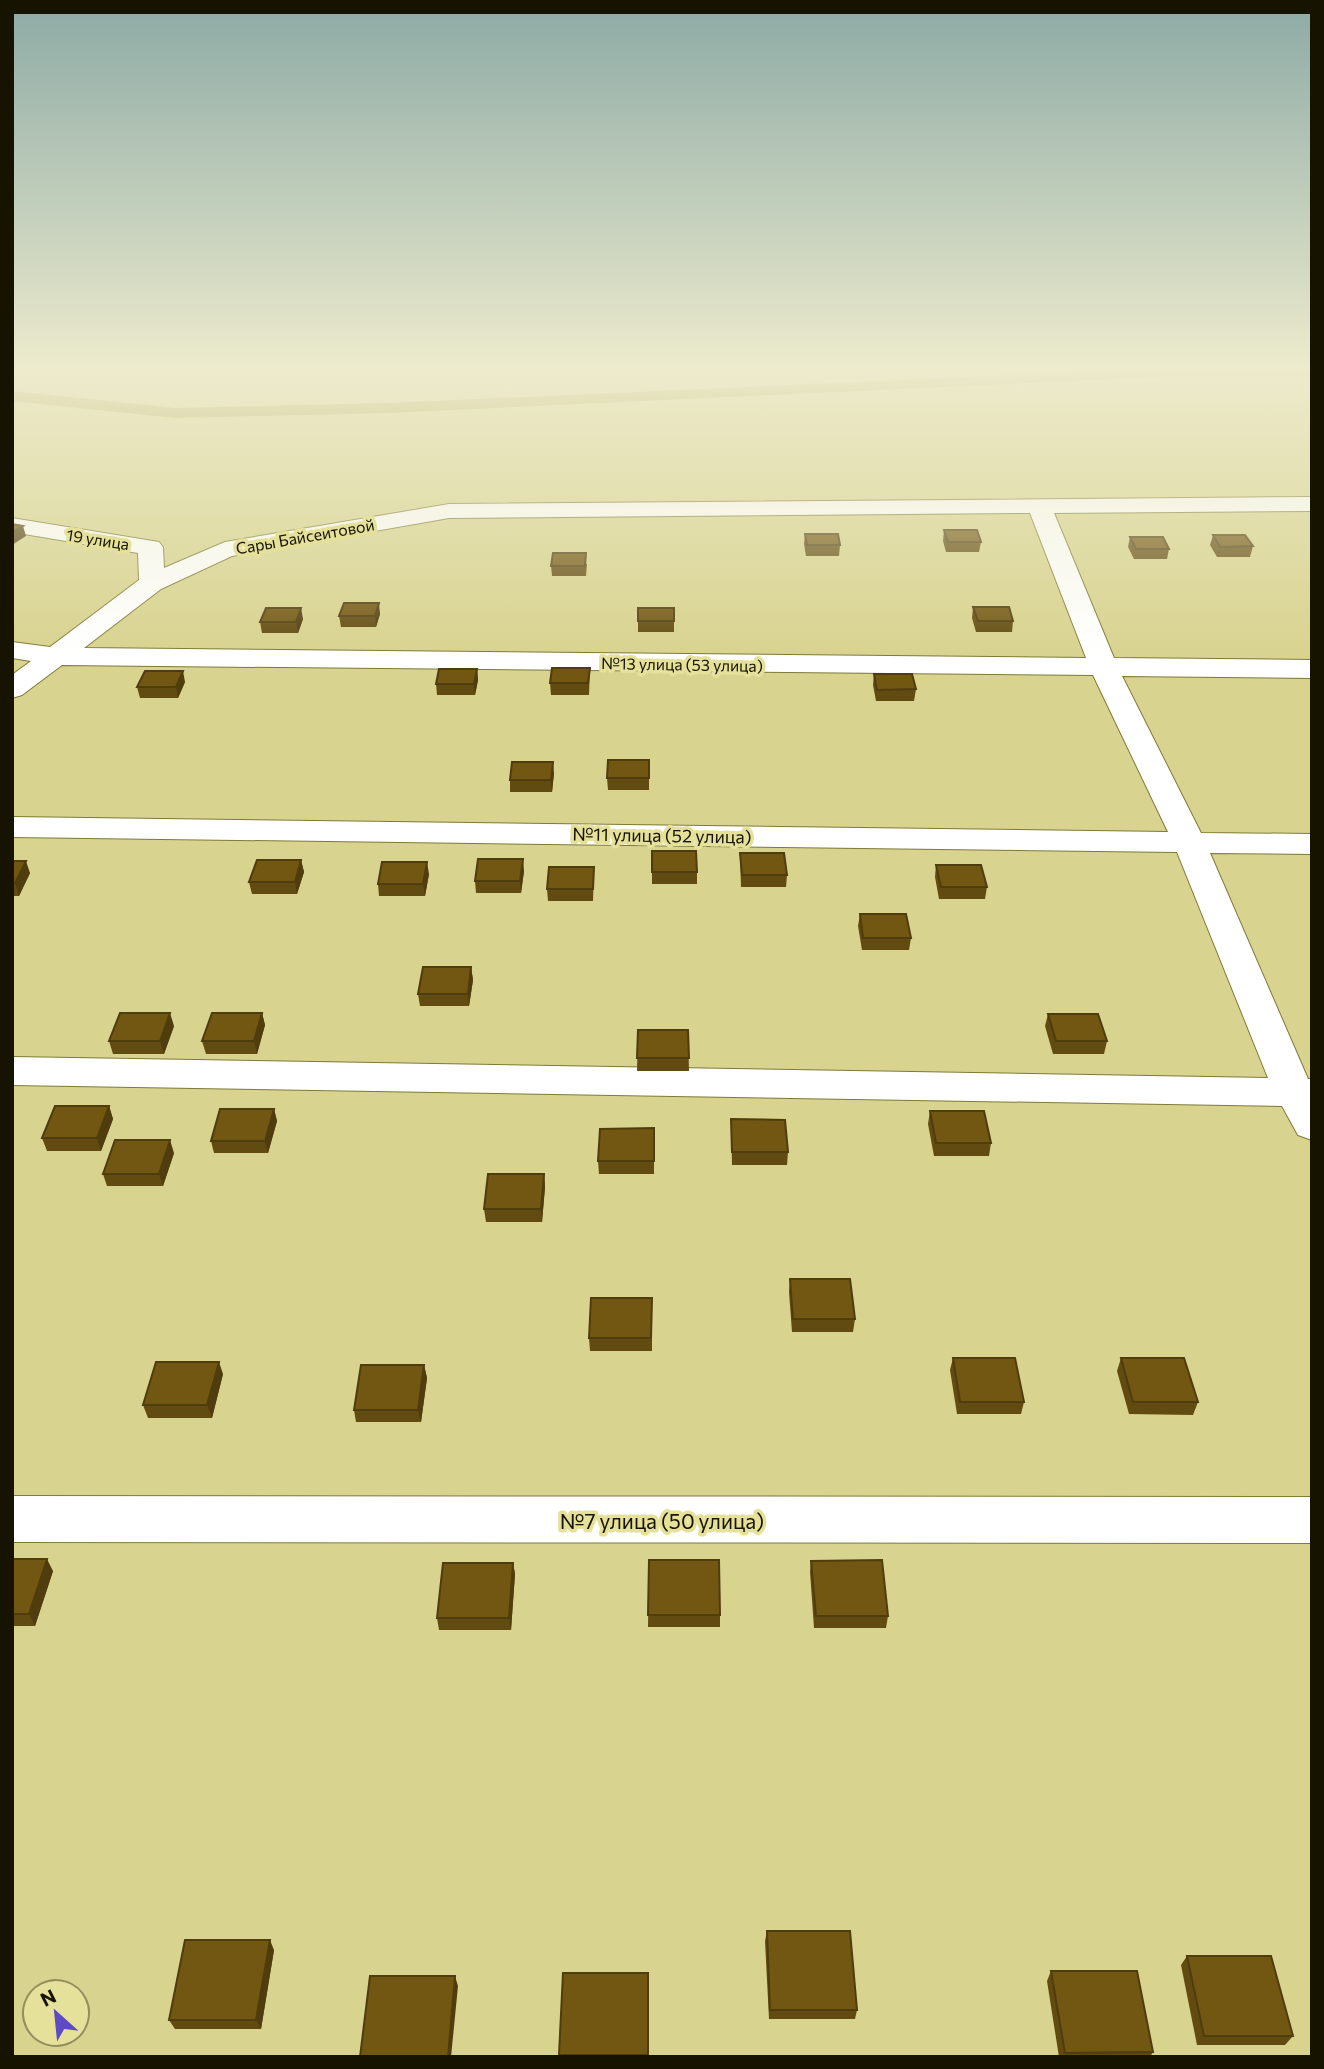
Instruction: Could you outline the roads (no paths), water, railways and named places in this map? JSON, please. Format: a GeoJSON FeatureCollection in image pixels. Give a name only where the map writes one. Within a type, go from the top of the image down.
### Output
{"type":"FeatureCollection","features":[{"type":"Feature","properties":{"kind":"street","name":"Сары Байсеитовой"},"geometry":{"type":"LineString","coordinates":[[12,689],[152,583],[225,550],[449,511],[1044,517],[1312,505]]}},
{"type":"Feature","properties":{"kind":"street"},"geometry":{"type":"LineString","coordinates":[[12,1071],[1306,1103],[1189,842],[1104,668],[1044,517],[1159,529]]}},
{"type":"Feature","properties":{"kind":"street","name":"19 улица"},"geometry":{"type":"LineString","coordinates":[[12,525],[150,547],[152,583]]}},
{"type":"Feature","properties":{"kind":"street","name":"№13 улица (53 улица)"},"geometry":{"type":"LineString","coordinates":[[12,650],[53,656],[1312,669]]}},
{"type":"Feature","properties":{"kind":"street","name":"№11 улица (52 улица)"},"geometry":{"type":"LineString","coordinates":[[12,827],[1312,844]]}},
{"type":"Feature","properties":{"kind":"street","name":"№7 улица (50 улица)"},"geometry":{"type":"LineString","coordinates":[[12,1519],[1312,1520]]}}]}
